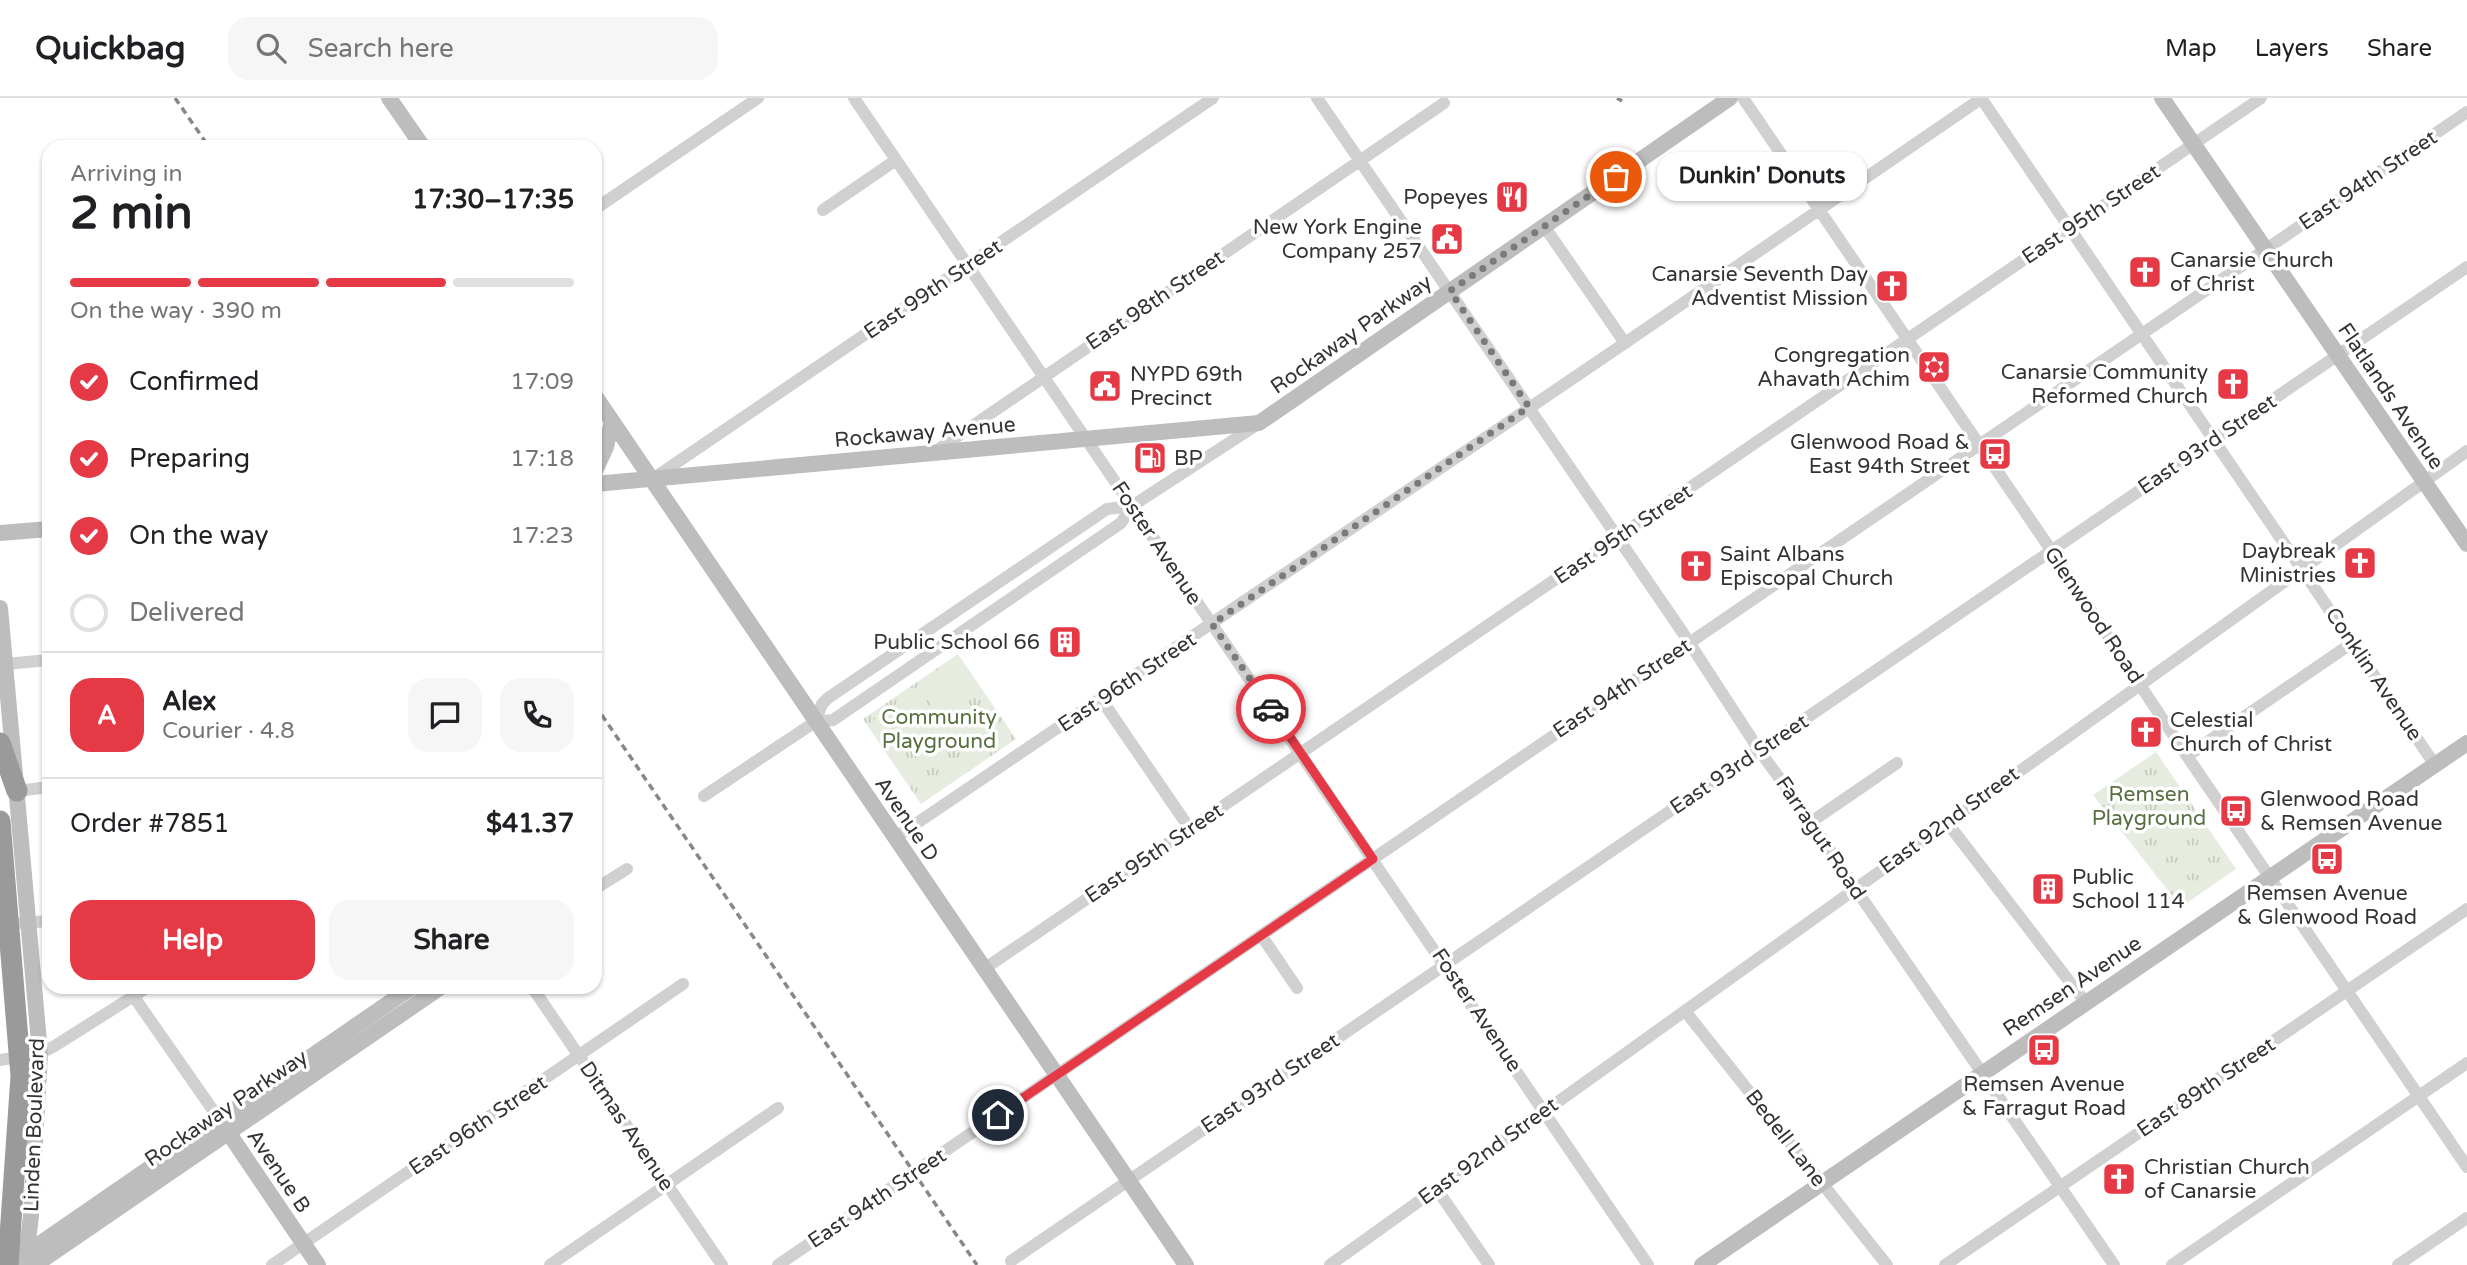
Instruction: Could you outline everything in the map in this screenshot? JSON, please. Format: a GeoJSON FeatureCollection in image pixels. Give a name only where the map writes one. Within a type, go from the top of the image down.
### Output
{"type":"FeatureCollection","features":[{"type":"Feature","properties":{"kind":"highway"},"geometry":{"type":"LineString","coordinates":[[0,743],[17,790]]}},
{"type":"Feature","properties":{"kind":"highway","name":"Linden Boulevard"},"geometry":{"type":"LineString","coordinates":[[0,821],[13,924],[20,1057],[9,1265]]}},
{"type":"Feature","properties":{"kind":"street"},"geometry":{"type":"LineString","coordinates":[[389,98],[418,140]]}},
{"type":"Feature","properties":{"kind":"street"},"geometry":{"type":"LineString","coordinates":[[602,204],[758,98]]}},
{"type":"Feature","properties":{"kind":"street","name":"Foster Avenue"},"geometry":{"type":"LineString","coordinates":[[853,98],[1648,1265]]}},
{"type":"Feature","properties":{"kind":"street","name":"East 99th Street"},"geometry":{"type":"LineString","coordinates":[[652,479],[1213,98]]}},
{"type":"Feature","properties":{"kind":"street","name":"Farragut Road"},"geometry":{"type":"LineString","coordinates":[[1317,98],[1759,750],[1811,821],[2114,1265]]}},
{"type":"Feature","properties":{"kind":"street","name":"Rockaway Parkway"},"geometry":{"type":"LineString","coordinates":[[704,796],[815,722],[833,720],[1121,523],[1132,506],[1259,423],[1730,98]]}},
{"type":"Feature","properties":{"kind":"street","name":"Glenwood Road"},"geometry":{"type":"LineString","coordinates":[[1743,98],[2052,550],[2269,878],[2467,1167]]}},
{"type":"Feature","properties":{"kind":"street","name":"East 96th Street"},"geometry":{"type":"LineString","coordinates":[[895,838],[1982,98]]}},
{"type":"Feature","properties":{"kind":"street","name":"Conklin Avenue"},"geometry":{"type":"LineString","coordinates":[[1982,98],[2435,765]]}},
{"type":"Feature","properties":{"kind":"street","name":"Flatlands Avenue"},"geometry":{"type":"LineString","coordinates":[[2162,98],[2467,544]]}},
{"type":"Feature","properties":{"kind":"street","name":"East 95th Street"},"geometry":{"type":"LineString","coordinates":[[984,969],[2261,98]]}},
{"type":"Feature","properties":{"kind":"street","name":"East 98th Street"},"geometry":{"type":"LineString","coordinates":[[936,451],[1444,103]]}},
{"type":"Feature","properties":{"kind":"street","name":"East 94th Street"},"geometry":{"type":"LineString","coordinates":[[778,1265],[2467,112]]}},
{"type":"Feature","properties":{"kind":"street"},"geometry":{"type":"LineString","coordinates":[[823,210],[896,160]]}},
{"type":"Feature","properties":{"kind":"street"},"geometry":{"type":"LineString","coordinates":[[1544,226],[1625,343]]}},
{"type":"Feature","properties":{"kind":"street","name":"East 93rd Street"},"geometry":{"type":"LineString","coordinates":[[1011,1262],[2467,267]]}},
{"type":"Feature","properties":{"kind":"street","name":"Avenue D"},"geometry":{"type":"LineString","coordinates":[[602,407],[1186,1265]]}},
{"type":"Feature","properties":{"kind":"street"},"geometry":{"type":"LineString","coordinates":[[602,456],[612,421]]}},
{"type":"Feature","properties":{"kind":"street","name":"Rockaway Avenue"},"geometry":{"type":"LineString","coordinates":[[602,483],[1259,423]]}},
{"type":"Feature","properties":{"kind":"street","name":"East 92nd Street"},"geometry":{"type":"LineString","coordinates":[[1330,1265],[2467,451]]}},
{"type":"Feature","properties":{"kind":"street","name":"Rockaway Parkway"},"geometry":{"type":"LineString","coordinates":[[815,722],[822,704],[839,690],[1107,509],[1132,506]]}},
{"type":"Feature","properties":{"kind":"street"},"geometry":{"type":"LineString","coordinates":[[0,533],[42,530]]}},
{"type":"Feature","properties":{"kind":"street","name":"Linden Boulevard"},"geometry":{"type":"LineString","coordinates":[[0,607],[17,790],[13,924]]}},
{"type":"Feature","properties":{"kind":"street"},"geometry":{"type":"LineString","coordinates":[[2187,756],[2352,643]]}},
{"type":"Feature","properties":{"kind":"street"},"geometry":{"type":"LineString","coordinates":[[5,664],[42,661]]}},
{"type":"Feature","properties":{"kind":"street"},"geometry":{"type":"LineString","coordinates":[[1101,699],[1190,829]]}},
{"type":"Feature","properties":{"kind":"street","name":"Remsen Avenue"},"geometry":{"type":"LineString","coordinates":[[1702,1265],[2467,743]]}},
{"type":"Feature","properties":{"kind":"street"},"geometry":{"type":"LineString","coordinates":[[1811,821],[1897,763]]}},
{"type":"Feature","properties":{"kind":"street"},"geometry":{"type":"LineString","coordinates":[[17,790],[42,788]]}},
{"type":"Feature","properties":{"kind":"street"},"geometry":{"type":"LineString","coordinates":[[1947,821],[2086,1003]]}},
{"type":"Feature","properties":{"kind":"street"},"geometry":{"type":"LineString","coordinates":[[602,885],[627,869]]}},
{"type":"Feature","properties":{"kind":"street","name":"East 89th Street"},"geometry":{"type":"LineString","coordinates":[[1945,1265],[2467,909]]}},
{"type":"Feature","properties":{"kind":"street"},"geometry":{"type":"LineString","coordinates":[[13,924],[42,922]]}},
{"type":"Feature","properties":{"kind":"street"},"geometry":{"type":"LineString","coordinates":[[1261,935],[1297,988]]}},
{"type":"Feature","properties":{"kind":"street","name":"East 96th Street"},"geometry":{"type":"LineString","coordinates":[[272,1265],[683,984]]}},
{"type":"Feature","properties":{"kind":"street"},"geometry":{"type":"LineString","coordinates":[[20,1057],[138,994]]}},
{"type":"Feature","properties":{"kind":"street","name":"Rockaway Parkway"},"geometry":{"type":"LineString","coordinates":[[9,1265],[29,1261],[224,1126],[403,994]]}},
{"type":"Feature","properties":{"kind":"street","name":"Rockaway Parkway"},"geometry":{"type":"LineString","coordinates":[[224,1126],[430,994]]}},
{"type":"Feature","properties":{"kind":"street","name":"Ditmas Avenue"},"geometry":{"type":"LineString","coordinates":[[537,994],[722,1265]]}},
{"type":"Feature","properties":{"kind":"street","name":"Avenue B"},"geometry":{"type":"LineString","coordinates":[[134,997],[318,1265]]}},
{"type":"Feature","properties":{"kind":"street","name":"Bedell Lane"},"geometry":{"type":"LineString","coordinates":[[1685,1011],[1887,1265]]}},
{"type":"Feature","properties":{"kind":"street","name":"Linden Boulevard"},"geometry":{"type":"LineString","coordinates":[[20,1057],[29,1261]]}},
{"type":"Feature","properties":{"kind":"street"},"geometry":{"type":"LineString","coordinates":[[2172,1265],[2467,1063]]}},
{"type":"Feature","properties":{"kind":"street"},"geometry":{"type":"LineString","coordinates":[[550,1265],[778,1108]]}},
{"type":"Feature","properties":{"kind":"street"},"geometry":{"type":"LineString","coordinates":[[1436,1188],[1489,1265]]}},
{"type":"Feature","properties":{"kind":"street"},"geometry":{"type":"LineString","coordinates":[[2398,1265],[2467,1218]]}},
{"type":"Feature","properties":{"kind":"green space","name":"Community Playground"},"geometry":{"type":"Polygon","coordinates":[[[958,654],[1016,739],[921,804],[863,719],[958,654]]]}},
{"type":"Feature","properties":{"kind":"green space"},"geometry":{"type":"Polygon","coordinates":[[[956,661],[976,691],[959,702],[939,672],[956,661]]]}},
{"type":"Feature","properties":{"kind":"green space"},"geometry":{"type":"Polygon","coordinates":[[[936,676],[956,706],[939,717],[919,687],[936,676]]]}},
{"type":"Feature","properties":{"kind":"green space"},"geometry":{"type":"Polygon","coordinates":[[[903,699],[913,714],[881,735],[872,721],[903,699]]]}},
{"type":"Feature","properties":{"kind":"green space"},"geometry":{"type":"Polygon","coordinates":[[[921,719],[928,730],[912,740],[905,730],[921,719]]]}},
{"type":"Feature","properties":{"kind":"green space","name":"Remsen Playground"},"geometry":{"type":"Polygon","coordinates":[[[2156,752],[2236,869],[2181,907],[2093,795],[2156,752]]]}},
{"type":"Feature","properties":{"kind":"railway"},"geometry":{"type":"LineString","coordinates":[[175,98],[204,140]]}},
{"type":"Feature","properties":{"kind":"railway"},"geometry":{"type":"LineString","coordinates":[[1617,98],[1622,101]]}},
{"type":"Feature","properties":{"kind":"railway"},"geometry":{"type":"LineString","coordinates":[[602,715],[977,1265]]}},
{"type":"Feature","properties":{"kind":"way so far"},"geometry":{"type":"LineString","coordinates":[[1271,709],[1212,624],[1529,407],[1450,291],[1616,177]]}},
{"type":"Feature","properties":{"kind":"place","name":"Dunkin' Donuts"},"geometry":{"type":"Point","coordinates":[1616,177]}},
{"type":"Feature","properties":{"kind":"place","name":"Popeyes"},"geometry":{"type":"Point","coordinates":[1512,197]}},
{"type":"Feature","properties":{"kind":"place","name":"New York Engine Company 257"},"geometry":{"type":"Point","coordinates":[1447,239]}},
{"type":"Feature","properties":{"kind":"place","name":"Canarsie Church of Christ"},"geometry":{"type":"Point","coordinates":[2145,272]}},
{"type":"Feature","properties":{"kind":"place","name":"Canarsie Seventh Day Adventist Mission"},"geometry":{"type":"Point","coordinates":[1892,286]}},
{"type":"Feature","properties":{"kind":"place","name":"Congregation Ahavath Achim"},"geometry":{"type":"Point","coordinates":[1934,367]}},
{"type":"Feature","properties":{"kind":"place","name":"Canarsie Community Reformed Church"},"geometry":{"type":"Point","coordinates":[2233,384]}},
{"type":"Feature","properties":{"kind":"place","name":"NYPD 69th Precinct"},"geometry":{"type":"Point","coordinates":[1105,386]}},
{"type":"Feature","properties":{"kind":"place","name":"Glenwood Road & East 94th Street"},"geometry":{"type":"Point","coordinates":[1995,454]}},
{"type":"Feature","properties":{"kind":"place","name":"BP"},"geometry":{"type":"Point","coordinates":[1150,458]}},
{"type":"Feature","properties":{"kind":"place","name":"Daybreak Ministries"},"geometry":{"type":"Point","coordinates":[2360,563]}},
{"type":"Feature","properties":{"kind":"place","name":"Saint Albans Episcopal Church"},"geometry":{"type":"Point","coordinates":[1696,566]}},
{"type":"Feature","properties":{"kind":"place","name":"Public School 66"},"geometry":{"type":"Point","coordinates":[1065,642]}},
{"type":"Feature","properties":{"kind":"place","name":"Celestial Church of Christ"},"geometry":{"type":"Point","coordinates":[2146,732]}},
{"type":"Feature","properties":{"kind":"place","name":"Glenwood Road & Remsen Avenue"},"geometry":{"type":"Point","coordinates":[2236,811]}},
{"type":"Feature","properties":{"kind":"place","name":"Remsen Avenue & Glenwood Road"},"geometry":{"type":"Point","coordinates":[2327,859]}},
{"type":"Feature","properties":{"kind":"place","name":"Public School 114"},"geometry":{"type":"Point","coordinates":[2048,889]}},
{"type":"Feature","properties":{"kind":"place","name":"Remsen Avenue & Farragut Road"},"geometry":{"type":"Point","coordinates":[2044,1050]}},
{"type":"Feature","properties":{"kind":"place","name":"Christian Church of Canarsie"},"geometry":{"type":"Point","coordinates":[2119,1179]}},
{"type":"Feature","properties":{"kind":"route"},"geometry":{"type":"LineString","coordinates":[[998,1115],[1373,859],[1271,709]]}}]}
